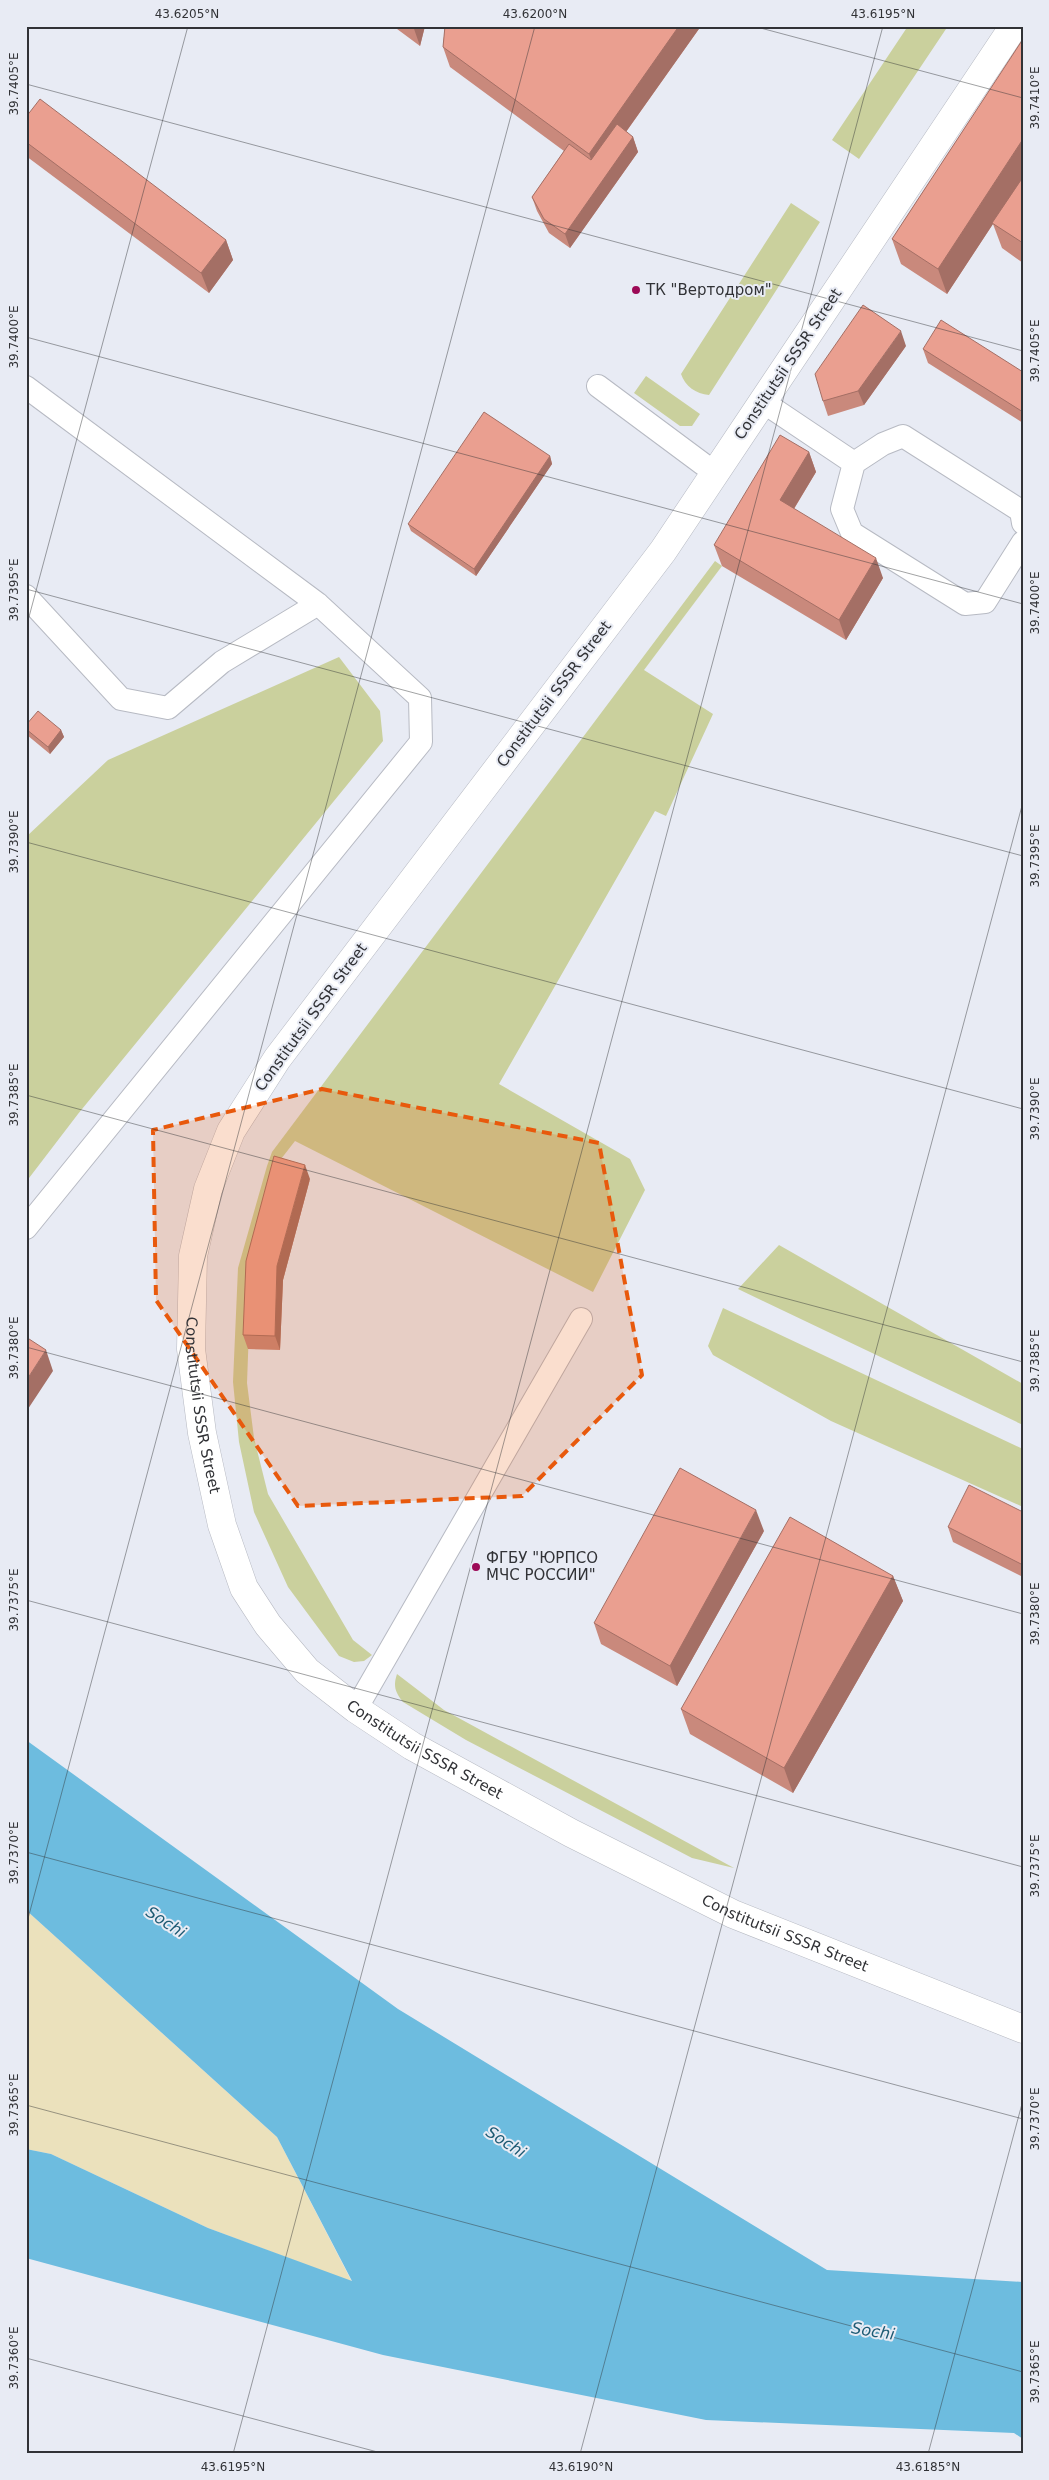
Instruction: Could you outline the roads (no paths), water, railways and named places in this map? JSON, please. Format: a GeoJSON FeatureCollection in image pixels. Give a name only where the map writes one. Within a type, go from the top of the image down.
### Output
{"type":"FeatureCollection","features":[{"type":"Feature","properties":{"kind":"street","name":"Constitutsii SSSR Street"},"geometry":{"type":"LineString","coordinates":[[1014,26],[663,551],[277,1059],[231,1131],[208,1189],[193,1256],[191,1349],[202,1433],[222,1525],[244,1588],[268,1625],[307,1671],[356,1709],[412,1746],[563,1829],[733,1914],[1023,2029]]}},
{"type":"Feature","properties":{"kind":"lane"},"geometry":{"type":"LineString","coordinates":[[26,386],[318,604],[420,698],[421,742],[26,1228]]}},
{"type":"Feature","properties":{"kind":"lane"},"geometry":{"type":"LineString","coordinates":[[598,386],[715,473]]}},
{"type":"Feature","properties":{"kind":"lane"},"geometry":{"type":"LineString","coordinates":[[763,402],[854,463]]}},
{"type":"Feature","properties":{"kind":"lane"},"geometry":{"type":"LineString","coordinates":[[1023,523],[1022,511],[903,436],[883,444],[854,463],[842,509],[852,533],[966,604],[985,602],[1023,542]]}},
{"type":"Feature","properties":{"kind":"lane"},"geometry":{"type":"LineString","coordinates":[[26,596],[121,698],[168,708],[222,662],[318,604]]}},
{"type":"Feature","properties":{"kind":"lane"},"geometry":{"type":"LineString","coordinates":[[356,1709],[581,1319]]}},
{"type":"Feature","properties":{"kind":"water","name":"Sochi"},"geometry":{"type":"Polygon","coordinates":[[[26,1740],[398,2009],[827,2270],[1023,2282],[1023,2439],[1014,2433],[706,2420],[383,2355],[26,2258],[26,2149],[51,2154],[208,2228],[352,2281],[277,2137],[26,1910],[26,1740]]]}},
{"type":"Feature","properties":{"kind":"place","name":"ТК \"Вертодром\""},"geometry":{"type":"Point","coordinates":[636,290]}},
{"type":"Feature","properties":{"kind":"place","name":"ФГБУ \"ЮРПСО МЧС РОССИИ\""},"geometry":{"type":"Point","coordinates":[476,1567]}}]}
